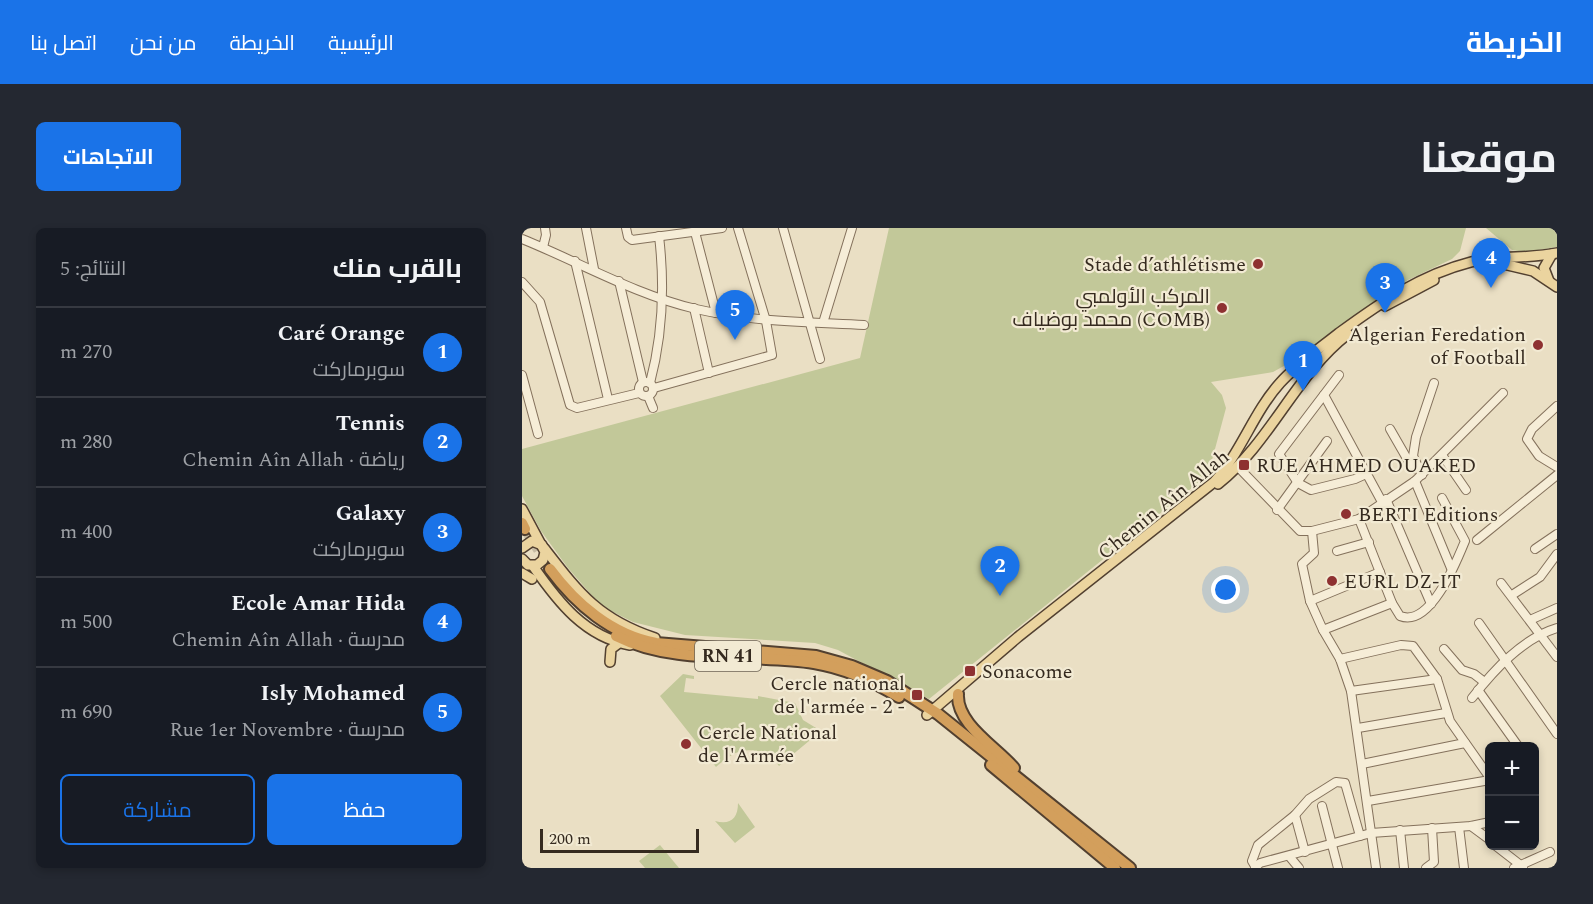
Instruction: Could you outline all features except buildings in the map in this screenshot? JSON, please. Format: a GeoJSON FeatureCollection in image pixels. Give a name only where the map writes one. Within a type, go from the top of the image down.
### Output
{"type":"FeatureCollection","features":[{"type":"Feature","properties":{"kind":"highway","name":"RN 41"},"geometry":{"type":"LineString","coordinates":[[1115,868],[932,715],[881,686],[835,668],[777,659],[674,653],[635,645],[586,617],[564,597],[548,571],[580,604],[609,625],[649,642],[780,652],[832,659],[887,681],[1030,787],[1131,868]]}},
{"type":"Feature","properties":{"kind":"highway"},"geometry":{"type":"LineString","coordinates":[[958,694],[958,704],[964,718],[1030,787]]}},
{"type":"Feature","properties":{"kind":"main road","name":"Chemin Aîn Allah"},"geometry":{"type":"LineString","coordinates":[[932,715],[1235,464],[1268,398],[1302,362],[1393,294],[1439,272],[1472,264],[1554,254]]}},
{"type":"Feature","properties":{"kind":"main road"},"geometry":{"type":"LineString","coordinates":[[1554,254],[1545,262],[1544,268],[1555,285]]}},
{"type":"Feature","properties":{"kind":"main road","name":"Chemin Aîn Allah"},"geometry":{"type":"LineString","coordinates":[[932,715],[1018,637],[1235,464],[1327,351],[1384,307],[1433,280],[1472,264],[1502,263],[1533,271],[1555,285]]}},
{"type":"Feature","properties":{"kind":"main road"},"geometry":{"type":"LineString","coordinates":[[1302,362],[1313,369]]}},
{"type":"Feature","properties":{"kind":"main road"},"geometry":{"type":"LineString","coordinates":[[522,509],[543,547],[567,580],[593,607],[637,631],[671,644]]}},
{"type":"Feature","properties":{"kind":"main road"},"geometry":{"type":"LineString","coordinates":[[522,548],[532,542],[543,547]]}},
{"type":"Feature","properties":{"kind":"main road"},"geometry":{"type":"LineString","coordinates":[[525,562],[543,560],[543,547]]}},
{"type":"Feature","properties":{"kind":"main road"},"geometry":{"type":"LineString","coordinates":[[525,562],[577,619],[599,635],[619,643],[635,645]]}},
{"type":"Feature","properties":{"kind":"main road"},"geometry":{"type":"LineString","coordinates":[[522,573],[532,579]]}},
{"type":"Feature","properties":{"kind":"main road"},"geometry":{"type":"LineString","coordinates":[[610,662],[610,652],[619,643]]}},
{"type":"Feature","properties":{"kind":"street"},"geometry":{"type":"LineString","coordinates":[[543,247],[545,228]]}},
{"type":"Feature","properties":{"kind":"street"},"geometry":{"type":"LineString","coordinates":[[586,228],[594,269]]}},
{"type":"Feature","properties":{"kind":"street"},"geometry":{"type":"LineString","coordinates":[[626,228],[628,237],[632,240],[722,228]]}},
{"type":"Feature","properties":{"kind":"street"},"geometry":{"type":"LineString","coordinates":[[639,393],[639,388],[649,384],[709,373],[772,356],[765,321],[738,228]]}},
{"type":"Feature","properties":{"kind":"street"},"geometry":{"type":"LineString","coordinates":[[783,228],[820,359]]}},
{"type":"Feature","properties":{"kind":"street"},"geometry":{"type":"LineString","coordinates":[[823,323],[852,228]]}},
{"type":"Feature","properties":{"kind":"street"},"geometry":{"type":"LineString","coordinates":[[695,232],[716,313]]}},
{"type":"Feature","properties":{"kind":"street"},"geometry":{"type":"LineString","coordinates":[[653,408],[648,396],[649,384],[659,348],[663,298],[659,236]]}},
{"type":"Feature","properties":{"kind":"street"},"geometry":{"type":"LineString","coordinates":[[522,239],[619,281],[694,308],[765,321],[864,325]]}},
{"type":"Feature","properties":{"kind":"street"},"geometry":{"type":"LineString","coordinates":[[575,261],[608,399]]}},
{"type":"Feature","properties":{"kind":"street"},"geometry":{"type":"LineString","coordinates":[[619,281],[649,384]]}},
{"type":"Feature","properties":{"kind":"street"},"geometry":{"type":"LineString","coordinates":[[522,282],[540,302],[572,407],[639,393],[648,396]]}},
{"type":"Feature","properties":{"kind":"street"},"geometry":{"type":"LineString","coordinates":[[694,308],[709,373]]}},
{"type":"Feature","properties":{"kind":"street"},"geometry":{"type":"LineString","coordinates":[[522,375],[538,434]]}},
{"type":"Feature","properties":{"kind":"street"},"geometry":{"type":"LineString","coordinates":[[1339,375],[1279,454],[1298,483],[1311,490],[1366,474]]}},
{"type":"Feature","properties":{"kind":"street"},"geometry":{"type":"LineString","coordinates":[[1434,383],[1416,437],[1413,459],[1451,568]]}},
{"type":"Feature","properties":{"kind":"street"},"geometry":{"type":"LineString","coordinates":[[1235,464],[1297,529],[1312,531],[1359,519],[1418,478],[1503,393]]}},
{"type":"Feature","properties":{"kind":"street"},"geometry":{"type":"LineString","coordinates":[[1323,395],[1366,474],[1384,500],[1431,604]]}},
{"type":"Feature","properties":{"kind":"street"},"geometry":{"type":"LineString","coordinates":[[1557,406],[1532,429],[1527,439],[1539,456],[1557,467]]}},
{"type":"Feature","properties":{"kind":"street"},"geometry":{"type":"LineString","coordinates":[[1390,429],[1418,478]]}},
{"type":"Feature","properties":{"kind":"street"},"geometry":{"type":"LineString","coordinates":[[1277,510],[1327,441]]}},
{"type":"Feature","properties":{"kind":"street"},"geometry":{"type":"LineString","coordinates":[[1442,455],[1466,490]]}},
{"type":"Feature","properties":{"kind":"street"},"geometry":{"type":"LineString","coordinates":[[1478,540],[1557,475]]}},
{"type":"Feature","properties":{"kind":"street"},"geometry":{"type":"LineString","coordinates":[[1359,519],[1392,603],[1403,617],[1422,613],[1443,587],[1465,542],[1442,498]]}},
{"type":"Feature","properties":{"kind":"street"},"geometry":{"type":"LineString","coordinates":[[1312,531],[1314,553],[1302,564],[1310,601],[1340,659],[1352,691],[1376,868]]}},
{"type":"Feature","properties":{"kind":"street"},"geometry":{"type":"LineString","coordinates":[[1535,549],[1557,534]]}},
{"type":"Feature","properties":{"kind":"street"},"geometry":{"type":"LineString","coordinates":[[1337,551],[1369,542]]}},
{"type":"Feature","properties":{"kind":"street"},"geometry":{"type":"LineString","coordinates":[[1512,595],[1540,577],[1557,554]]}},
{"type":"Feature","properties":{"kind":"street"},"geometry":{"type":"LineString","coordinates":[[1310,601],[1380,572]]}},
{"type":"Feature","properties":{"kind":"street"},"geometry":{"type":"LineString","coordinates":[[1501,583],[1557,657]]}},
{"type":"Feature","properties":{"kind":"street"},"geometry":{"type":"LineString","coordinates":[[1323,630],[1392,603]]}},
{"type":"Feature","properties":{"kind":"street"},"geometry":{"type":"LineString","coordinates":[[1530,620],[1557,608]]}},
{"type":"Feature","properties":{"kind":"street"},"geometry":{"type":"LineString","coordinates":[[1479,623],[1508,660],[1557,734]]}},
{"type":"Feature","properties":{"kind":"street"},"geometry":{"type":"LineString","coordinates":[[1472,698],[1483,681],[1540,633],[1557,628]]}},
{"type":"Feature","properties":{"kind":"street"},"geometry":{"type":"LineString","coordinates":[[1340,659],[1401,645],[1413,646],[1437,679],[1446,713],[1485,772]]}},
{"type":"Feature","properties":{"kind":"street"},"geometry":{"type":"LineString","coordinates":[[1444,649],[1462,670],[1472,672],[1483,681]]}},
{"type":"Feature","properties":{"kind":"street"},"geometry":{"type":"LineString","coordinates":[[1352,691],[1437,679]]}},
{"type":"Feature","properties":{"kind":"street"},"geometry":{"type":"LineString","coordinates":[[1478,690],[1514,742]]}},
{"type":"Feature","properties":{"kind":"street"},"geometry":{"type":"LineString","coordinates":[[1358,728],[1446,713]]}},
{"type":"Feature","properties":{"kind":"street"},"geometry":{"type":"LineString","coordinates":[[1362,764],[1465,743]]}},
{"type":"Feature","properties":{"kind":"street"},"geometry":{"type":"LineString","coordinates":[[1368,801],[1485,780]]}},
{"type":"Feature","properties":{"kind":"street"},"geometry":{"type":"LineString","coordinates":[[1360,836],[1343,782],[1329,786],[1309,799],[1295,815],[1258,844],[1253,860],[1255,867],[1371,833],[1485,823]]}},
{"type":"Feature","properties":{"kind":"street"},"geometry":{"type":"LineString","coordinates":[[1322,806],[1338,868]]}},
{"type":"Feature","properties":{"kind":"street"},"geometry":{"type":"LineString","coordinates":[[1295,815],[1305,852]]}},
{"type":"Feature","properties":{"kind":"street"},"geometry":{"type":"LineString","coordinates":[[1471,826],[1485,836]]}},
{"type":"Feature","properties":{"kind":"street"},"geometry":{"type":"LineString","coordinates":[[1459,827],[1464,868]]}},
{"type":"Feature","properties":{"kind":"street"},"geometry":{"type":"LineString","coordinates":[[1426,868],[1434,861],[1432,828]]}},
{"type":"Feature","properties":{"kind":"street"},"geometry":{"type":"LineString","coordinates":[[1400,830],[1404,868]]}},
{"type":"Feature","properties":{"kind":"street"},"geometry":{"type":"LineString","coordinates":[[1501,850],[1520,867],[1550,852]]}},
{"type":"Feature","properties":{"kind":"street"},"geometry":{"type":"LineString","coordinates":[[1289,856],[1299,868]]}},
{"type":"Feature","properties":{"kind":"green space"},"geometry":{"type":"Polygon","coordinates":[[[889,228],[1466,228],[1460,251],[1452,259],[1408,280],[1293,361],[1273,372],[1211,382],[1222,395],[1226,408],[1208,475],[929,699],[838,650],[815,643],[685,635],[633,622],[601,606],[568,568],[541,531],[522,496],[522,449],[860,358],[889,228]]]}},
{"type":"Feature","properties":{"kind":"green space"},"geometry":{"type":"Polygon","coordinates":[[[1486,228],[1557,228],[1557,247],[1514,254],[1518,251],[1512,250],[1486,228]]]}},
{"type":"Feature","properties":{"kind":"green space"},"geometry":{"type":"Polygon","coordinates":[[[683,674],[694,676],[694,679],[686,678],[684,692],[758,699],[758,696],[795,703],[803,720],[821,731],[779,766],[776,762],[785,752],[785,745],[779,746],[779,751],[774,754],[743,751],[731,756],[716,767],[660,696],[683,674]]]}},
{"type":"Feature","properties":{"kind":"green space"},"geometry":{"type":"Polygon","coordinates":[[[738,803],[755,827],[735,843],[715,821],[732,820],[737,813],[738,803]]]}},
{"type":"Feature","properties":{"kind":"green space"},"geometry":{"type":"Polygon","coordinates":[[[660,845],[679,868],[645,868],[639,861],[660,845]]]}},
{"type":"Feature","properties":{"kind":"tunnel"},"geometry":{"type":"LineString","coordinates":[[525,529],[550,569]]}},
{"type":"Feature","properties":{"kind":"place","name":"Stade d’athlétisme"},"geometry":{"type":"Point","coordinates":[1258,264]}},
{"type":"Feature","properties":{"kind":"place","name":"Ecole Amar Hida"},"geometry":{"type":"Point","coordinates":[1491,288]}},
{"type":"Feature","properties":{"kind":"place","name":"المركب الأولمبي محمد بوضياف (COMB)"},"geometry":{"type":"Point","coordinates":[1222,308]}},
{"type":"Feature","properties":{"kind":"place","name":"Galaxy"},"geometry":{"type":"Point","coordinates":[1385,313]}},
{"type":"Feature","properties":{"kind":"place","name":"Isly Mohamed"},"geometry":{"type":"Point","coordinates":[735,340]}},
{"type":"Feature","properties":{"kind":"place","name":"Algerian Feredation of Football"},"geometry":{"type":"Point","coordinates":[1538,345]}},
{"type":"Feature","properties":{"kind":"place","name":"Caré Orange"},"geometry":{"type":"Point","coordinates":[1303,391]}},
{"type":"Feature","properties":{"kind":"place","name":"RUE AHMED OUAKED"},"geometry":{"type":"Point","coordinates":[1244,465]}},
{"type":"Feature","properties":{"kind":"place","name":"BERTI Editions"},"geometry":{"type":"Point","coordinates":[1346,514]}},
{"type":"Feature","properties":{"kind":"place","name":"EURL DZ-IT"},"geometry":{"type":"Point","coordinates":[1332,581]}},
{"type":"Feature","properties":{"kind":"place","name":"Tennis"},"geometry":{"type":"Point","coordinates":[1000,596]}},
{"type":"Feature","properties":{"kind":"place","name":"Sonacome"},"geometry":{"type":"Point","coordinates":[970,671]}},
{"type":"Feature","properties":{"kind":"place","name":"Cercle national de l'armée - 2 -"},"geometry":{"type":"Point","coordinates":[917,695]}},
{"type":"Feature","properties":{"kind":"place","name":"Cercle National de l'Armée"},"geometry":{"type":"Point","coordinates":[686,744]}}]}
